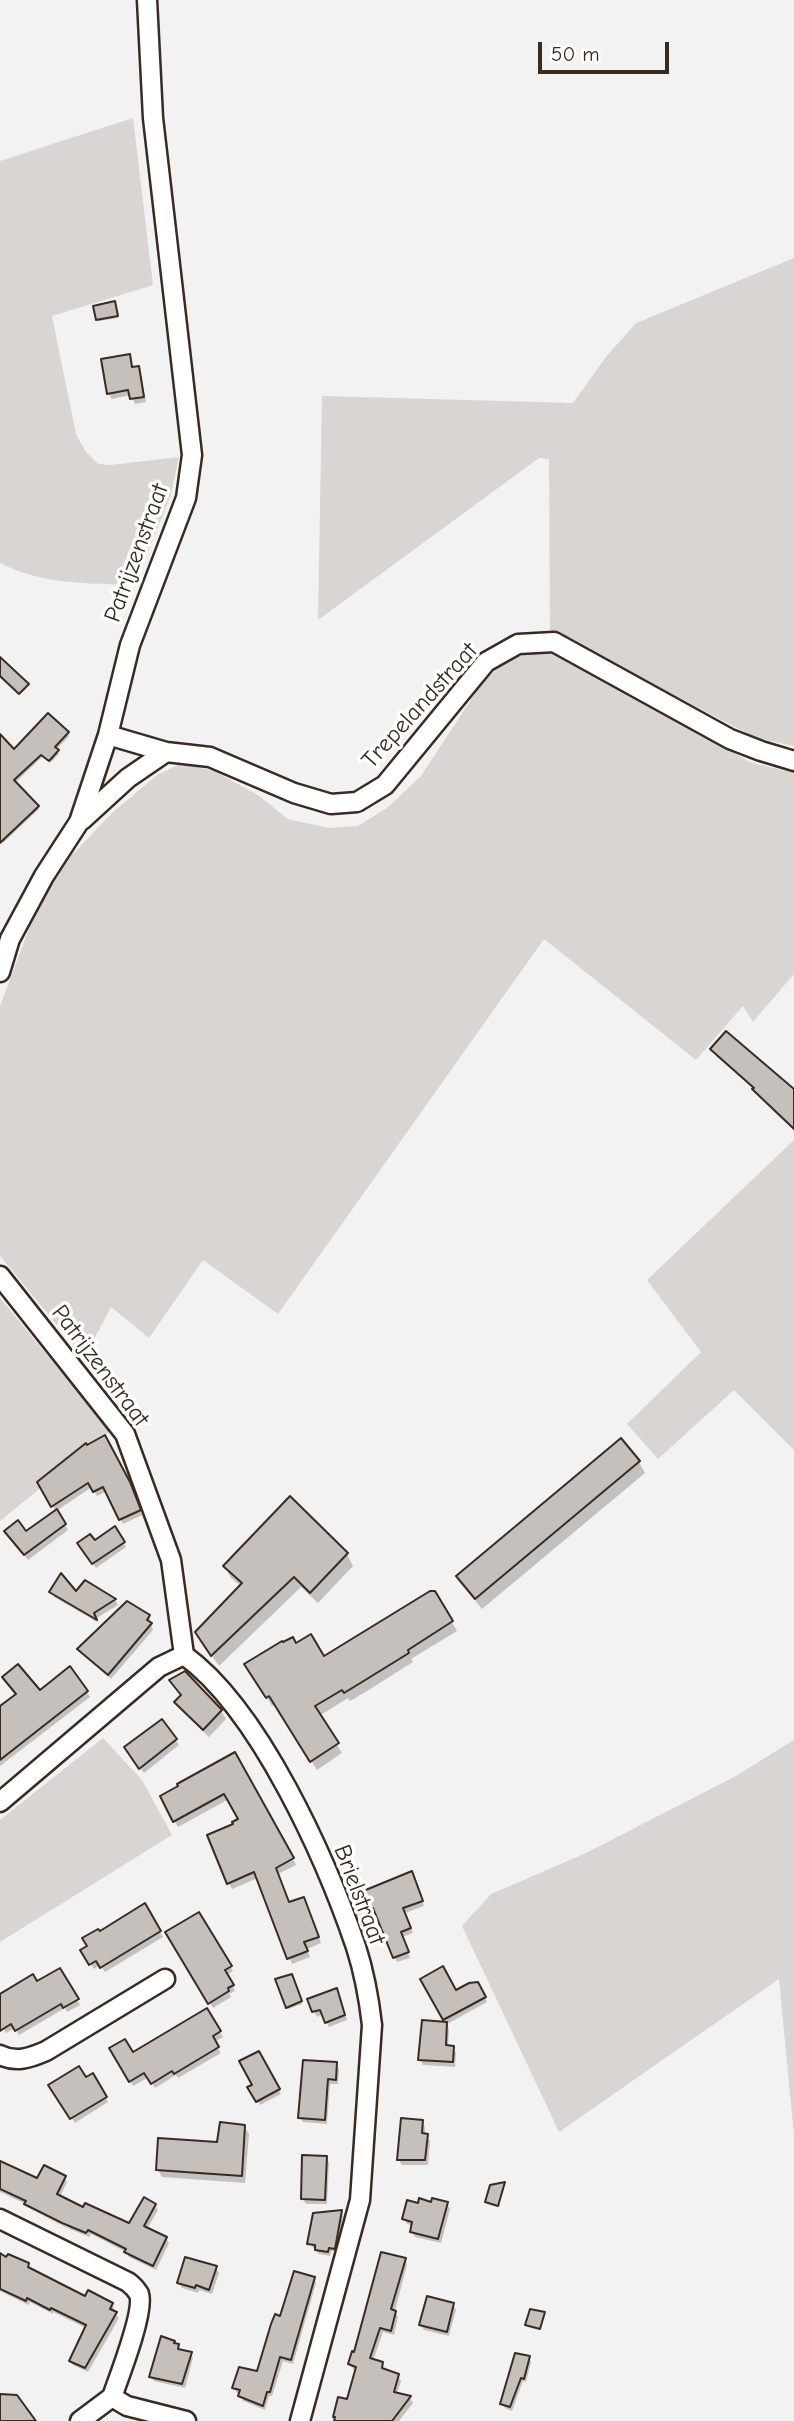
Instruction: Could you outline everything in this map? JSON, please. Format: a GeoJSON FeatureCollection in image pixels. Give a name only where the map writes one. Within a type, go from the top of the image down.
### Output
{"type":"FeatureCollection","features":[{"type":"Feature","properties":{"kind":"street","name":"Patrijzenstraat"},"geometry":{"type":"LineString","coordinates":[[0,972],[10,939],[44,876],[79,822],[108,735],[130,645],[186,498],[192,455],[153,118],[146,0]]}},
{"type":"Feature","properties":{"kind":"street","name":"Trepelandstraat"},"geometry":{"type":"LineString","coordinates":[[108,735],[166,752],[210,757],[294,793],[331,804],[357,802],[385,785],[486,662],[518,644],[554,642],[730,738],[794,761]]}},
{"type":"Feature","properties":{"kind":"street"},"geometry":{"type":"LineString","coordinates":[[79,822],[128,778],[166,752]]}},
{"type":"Feature","properties":{"kind":"street","name":"Patrijzenstraat"},"geometry":{"type":"LineString","coordinates":[[0,1276],[125,1434],[171,1560],[184,1656]]}},
{"type":"Feature","properties":{"kind":"street"},"geometry":{"type":"LineString","coordinates":[[0,1802],[159,1667],[184,1656]]}},
{"type":"Feature","properties":{"kind":"street","name":"Brielstraat"},"geometry":{"type":"LineString","coordinates":[[184,1656],[201,1667],[214,1681],[258,1741],[290,1794],[324,1867],[356,1948],[369,2002],[372,2025],[360,2200],[300,2421]]}},
{"type":"Feature","properties":{"kind":"street"},"geometry":{"type":"LineString","coordinates":[[0,2054],[9,2059],[29,2059],[165,1979]]}},
{"type":"Feature","properties":{"kind":"street"},"geometry":{"type":"LineString","coordinates":[[0,2219],[134,2287],[139,2295],[140,2305],[112,2397],[80,2421]]}},
{"type":"Feature","properties":{"kind":"street"},"geometry":{"type":"LineString","coordinates":[[112,2397],[128,2406],[186,2421]]}},
{"type":"Feature","properties":{"kind":"shaded area"},"geometry":{"type":"Polygon","coordinates":[[[133,118],[153,285],[52,316],[76,434],[86,452],[98,464],[111,465],[179,457],[171,495],[135,585],[49,579],[0,563],[0,161],[133,118]]]}},
{"type":"Feature","properties":{"kind":"shaded area"},"geometry":{"type":"Polygon","coordinates":[[[794,258],[794,746],[756,738],[550,630],[549,459],[539,458],[318,620],[322,396],[573,403],[606,357],[636,323],[794,258]]]}},
{"type":"Feature","properties":{"kind":"shaded area"},"geometry":{"type":"Polygon","coordinates":[[[547,651],[569,660],[750,762],[794,773],[794,974],[753,1022],[743,1006],[696,1060],[544,939],[278,1314],[203,1260],[149,1338],[111,1307],[84,1358],[0,1256],[0,1006],[36,910],[71,856],[112,813],[157,775],[178,765],[216,772],[258,795],[288,819],[329,828],[358,826],[387,808],[421,776],[482,683],[505,661],[547,651]]]}},
{"type":"Feature","properties":{"kind":"shaded area"},"geometry":{"type":"Polygon","coordinates":[[[794,1140],[794,1450],[734,1390],[658,1459],[627,1424],[701,1352],[647,1280],[794,1140]]]}},
{"type":"Feature","properties":{"kind":"shaded area"},"geometry":{"type":"Polygon","coordinates":[[[0,1298],[110,1431],[0,1521],[0,1298]]]}},
{"type":"Feature","properties":{"kind":"shaded area"},"geometry":{"type":"Polygon","coordinates":[[[103,1738],[142,1780],[172,1835],[0,1942],[0,1820],[103,1738]]]}},
{"type":"Feature","properties":{"kind":"shaded area"},"geometry":{"type":"Polygon","coordinates":[[[794,1740],[794,2135],[779,1979],[559,2132],[462,1926],[491,1894],[586,1853],[734,1777],[794,1740]]]}},
{"type":"Feature","properties":{"kind":"building"},"geometry":{"type":"Polygon","coordinates":[[[115,301],[118,316],[96,320],[93,306],[115,301]]]}},
{"type":"Feature","properties":{"kind":"building"},"geometry":{"type":"Polygon","coordinates":[[[130,354],[132,367],[139,366],[144,397],[130,399],[128,390],[107,394],[101,359],[130,354]]]}},
{"type":"Feature","properties":{"kind":"building"},"geometry":{"type":"Polygon","coordinates":[[[0,657],[29,684],[19,694],[0,676],[0,657]]]}},
{"type":"Feature","properties":{"kind":"building"},"geometry":{"type":"Polygon","coordinates":[[[48,713],[69,732],[55,747],[59,750],[49,761],[41,755],[14,780],[39,806],[0,843],[0,734],[14,749],[48,713]]]}},
{"type":"Feature","properties":{"kind":"building"},"geometry":{"type":"Polygon","coordinates":[[[726,1031],[794,1089],[794,1129],[752,1089],[754,1088],[710,1049],[726,1031]]]}},
{"type":"Feature","properties":{"kind":"building"},"geometry":{"type":"Polygon","coordinates":[[[105,1435],[130,1482],[141,1510],[119,1520],[103,1487],[93,1492],[88,1483],[51,1507],[37,1482],[86,1443],[87,1445],[105,1435]]]}},
{"type":"Feature","properties":{"kind":"building"},"geometry":{"type":"Polygon","coordinates":[[[621,1438],[640,1461],[475,1599],[456,1576],[621,1438]]]}},
{"type":"Feature","properties":{"kind":"building"},"geometry":{"type":"Polygon","coordinates":[[[290,1496],[348,1553],[310,1593],[294,1577],[211,1656],[195,1632],[242,1583],[223,1566],[290,1496]]]}},
{"type":"Feature","properties":{"kind":"building"},"geometry":{"type":"Polygon","coordinates":[[[57,1509],[66,1524],[24,1555],[4,1531],[18,1520],[26,1531],[57,1509]]]}},
{"type":"Feature","properties":{"kind":"building"},"geometry":{"type":"Polygon","coordinates":[[[115,1526],[125,1542],[92,1564],[77,1543],[90,1534],[95,1540],[115,1526]]]}},
{"type":"Feature","properties":{"kind":"building"},"geometry":{"type":"Polygon","coordinates":[[[61,1573],[76,1591],[85,1580],[116,1599],[94,1613],[97,1620],[49,1592],[61,1573]]]}},
{"type":"Feature","properties":{"kind":"building"},"geometry":{"type":"Polygon","coordinates":[[[430,1591],[435,1591],[453,1621],[362,1682],[315,1706],[339,1743],[310,1762],[269,1696],[266,1698],[244,1664],[282,1641],[293,1637],[296,1643],[311,1634],[324,1656],[430,1591]]]}},
{"type":"Feature","properties":{"kind":"building"},"geometry":{"type":"Polygon","coordinates":[[[127,1601],[150,1615],[147,1620],[152,1623],[108,1675],[77,1649],[127,1601]]]}},
{"type":"Feature","properties":{"kind":"building"},"geometry":{"type":"Polygon","coordinates":[[[18,1664],[40,1690],[70,1666],[88,1691],[0,1760],[0,1706],[16,1694],[2,1677],[18,1664]]]}},
{"type":"Feature","properties":{"kind":"building"},"geometry":{"type":"Polygon","coordinates":[[[185,1671],[222,1710],[203,1730],[174,1702],[181,1695],[169,1680],[185,1671]]]}},
{"type":"Feature","properties":{"kind":"building"},"geometry":{"type":"Polygon","coordinates":[[[162,1719],[177,1739],[139,1769],[124,1747],[162,1719]]]}},
{"type":"Feature","properties":{"kind":"building"},"geometry":{"type":"Polygon","coordinates":[[[235,1752],[294,1858],[276,1868],[289,1902],[304,1897],[319,1937],[304,1942],[308,1951],[287,1959],[254,1872],[227,1884],[207,1835],[233,1824],[232,1822],[238,1819],[224,1794],[173,1822],[160,1796],[235,1752]]]}},
{"type":"Feature","properties":{"kind":"building"},"geometry":{"type":"Polygon","coordinates":[[[412,1871],[423,1901],[403,1908],[411,1928],[401,1932],[409,1952],[393,1958],[373,1908],[358,1914],[351,1896],[412,1871]]]}},
{"type":"Feature","properties":{"kind":"building"},"geometry":{"type":"Polygon","coordinates":[[[145,1903],[161,1931],[100,1968],[96,1961],[89,1965],[80,1950],[87,1946],[82,1938],[98,1929],[100,1931],[145,1903]]]}},
{"type":"Feature","properties":{"kind":"building"},"geometry":{"type":"Polygon","coordinates":[[[199,1912],[232,1966],[225,1970],[234,1985],[208,2004],[165,1932],[199,1912]]]}},
{"type":"Feature","properties":{"kind":"building"},"geometry":{"type":"Polygon","coordinates":[[[443,1966],[456,1990],[469,1983],[478,1982],[486,1997],[443,2020],[420,1979],[443,1966]]]}},
{"type":"Feature","properties":{"kind":"building"},"geometry":{"type":"Polygon","coordinates":[[[60,1968],[79,1999],[63,2008],[61,2004],[15,2031],[11,2024],[0,2031],[0,1994],[33,1974],[37,1981],[60,1968]]]}},
{"type":"Feature","properties":{"kind":"building"},"geometry":{"type":"Polygon","coordinates":[[[292,1974],[302,2001],[286,2008],[275,1979],[292,1974]]]}},
{"type":"Feature","properties":{"kind":"building"},"geometry":{"type":"Polygon","coordinates":[[[337,1988],[345,2015],[325,2023],[320,2010],[312,2012],[307,1999],[337,1988]]]}},
{"type":"Feature","properties":{"kind":"building"},"geometry":{"type":"Polygon","coordinates":[[[207,2008],[221,2031],[213,2036],[219,2047],[174,2074],[172,2071],[151,2084],[144,2073],[129,2082],[109,2048],[125,2039],[133,2052],[207,2008]]]}},
{"type":"Feature","properties":{"kind":"building"},"geometry":{"type":"Polygon","coordinates":[[[422,2020],[447,2022],[446,2045],[454,2046],[453,2062],[418,2060],[422,2020]]]}},
{"type":"Feature","properties":{"kind":"building"},"geometry":{"type":"Polygon","coordinates":[[[259,2051],[280,2089],[256,2102],[247,2087],[252,2085],[239,2061],[259,2051]]]}},
{"type":"Feature","properties":{"kind":"building"},"geometry":{"type":"Polygon","coordinates":[[[303,2060],[337,2062],[336,2080],[328,2079],[325,2120],[298,2118],[303,2060]]]}},
{"type":"Feature","properties":{"kind":"building"},"geometry":{"type":"Polygon","coordinates":[[[79,2066],[86,2077],[93,2073],[107,2097],[70,2119],[48,2085],[79,2066]]]}},
{"type":"Feature","properties":{"kind":"building"},"geometry":{"type":"Polygon","coordinates":[[[401,2118],[423,2120],[422,2133],[428,2134],[425,2160],[397,2160],[401,2118]]]}},
{"type":"Feature","properties":{"kind":"building"},"geometry":{"type":"Polygon","coordinates":[[[220,2122],[245,2125],[242,2176],[156,2170],[158,2138],[217,2142],[220,2122]]]}},
{"type":"Feature","properties":{"kind":"building"},"geometry":{"type":"Polygon","coordinates":[[[302,2155],[327,2156],[325,2200],[301,2199],[302,2155]]]}},
{"type":"Feature","properties":{"kind":"building"},"geometry":{"type":"Polygon","coordinates":[[[0,2161],[37,2178],[44,2165],[66,2176],[57,2194],[83,2207],[85,2203],[129,2223],[144,2197],[156,2204],[144,2226],[167,2237],[153,2266],[124,2252],[126,2249],[88,2230],[86,2233],[62,2223],[0,2189],[0,2161]]]}},
{"type":"Feature","properties":{"kind":"building"},"geometry":{"type":"Polygon","coordinates":[[[505,2182],[498,2206],[485,2202],[490,2185],[505,2182]]]}},
{"type":"Feature","properties":{"kind":"building"},"geometry":{"type":"Polygon","coordinates":[[[419,2198],[431,2202],[432,2198],[448,2202],[438,2239],[410,2232],[412,2222],[402,2219],[407,2200],[418,2203],[419,2198]]]}},
{"type":"Feature","properties":{"kind":"building"},"geometry":{"type":"Polygon","coordinates":[[[342,2210],[335,2249],[329,2248],[328,2252],[315,2250],[315,2245],[307,2244],[313,2213],[342,2210]]]}},
{"type":"Feature","properties":{"kind":"building"},"geometry":{"type":"Polygon","coordinates":[[[381,2252],[406,2258],[391,2309],[396,2311],[391,2331],[380,2328],[370,2358],[383,2362],[382,2368],[399,2374],[394,2392],[411,2396],[392,2421],[334,2421],[338,2397],[347,2399],[356,2367],[348,2364],[352,2351],[354,2352],[381,2252]]]}},
{"type":"Feature","properties":{"kind":"building"},"geometry":{"type":"Polygon","coordinates":[[[0,2253],[29,2263],[28,2267],[85,2296],[88,2290],[113,2303],[110,2309],[117,2312],[85,2368],[69,2361],[86,2325],[51,2308],[50,2310],[27,2298],[26,2301],[0,2289],[0,2253]]]}},
{"type":"Feature","properties":{"kind":"building"},"geometry":{"type":"Polygon","coordinates":[[[185,2257],[217,2266],[209,2290],[196,2285],[195,2288],[177,2283],[185,2257]]]}},
{"type":"Feature","properties":{"kind":"building"},"geometry":{"type":"Polygon","coordinates":[[[294,2271],[315,2277],[291,2360],[280,2357],[263,2406],[238,2396],[240,2390],[232,2388],[239,2367],[257,2371],[271,2324],[275,2314],[280,2316],[294,2271]]]}},
{"type":"Feature","properties":{"kind":"building"},"geometry":{"type":"Polygon","coordinates":[[[427,2296],[454,2303],[447,2332],[419,2325],[427,2296]]]}},
{"type":"Feature","properties":{"kind":"building"},"geometry":{"type":"Polygon","coordinates":[[[530,2309],[545,2312],[540,2329],[525,2325],[530,2309]]]}},
{"type":"Feature","properties":{"kind":"building"},"geometry":{"type":"Polygon","coordinates":[[[161,2336],[179,2344],[178,2349],[192,2352],[182,2384],[149,2377],[161,2336]]]}},
{"type":"Feature","properties":{"kind":"building"},"geometry":{"type":"Polygon","coordinates":[[[515,2353],[530,2356],[524,2379],[521,2378],[510,2407],[500,2404],[515,2353]]]}},
{"type":"Feature","properties":{"kind":"building"},"geometry":{"type":"Polygon","coordinates":[[[0,2394],[17,2395],[36,2421],[0,2421],[0,2394]]]}}]}
